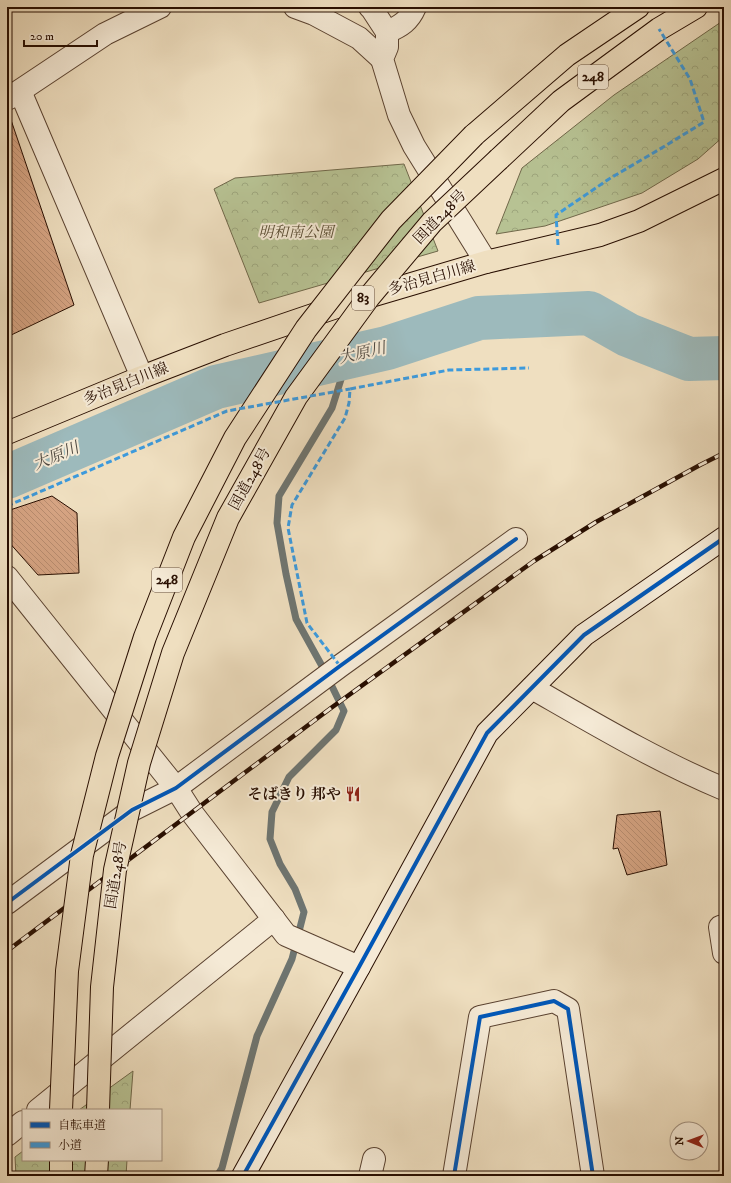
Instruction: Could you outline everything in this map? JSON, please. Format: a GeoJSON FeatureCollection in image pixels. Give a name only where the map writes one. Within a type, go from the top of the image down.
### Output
{"type":"FeatureCollection","features":[{"type":"Feature","properties":{"kind":"main road","name":"国道248号"},"geometry":{"type":"LineString","coordinates":[[61,1109],[67,971],[82,855],[107,756],[145,638],[184,537],[235,438],[306,329],[391,220],[474,135],[567,55],[638,7]]}},
{"type":"Feature","properties":{"kind":"main road","name":"国道248号"},"geometry":{"type":"LineString","coordinates":[[98,1109],[102,987],[115,870],[139,763],[173,653],[228,518],[296,397],[369,297],[432,222],[561,101],[659,29],[696,7]]}},
{"type":"Feature","properties":{"kind":"main road","name":"多治見白川線"},"geometry":{"type":"LineString","coordinates":[[7,433],[224,345],[347,303],[486,262],[600,235],[639,221],[724,179]]}},
{"type":"Feature","properties":{"kind":"main road"},"geometry":{"type":"LineString","coordinates":[[61,1161],[61,1176]]}},
{"type":"Feature","properties":{"kind":"main road"},"geometry":{"type":"LineString","coordinates":[[96,1176],[97,1161]]}},
{"type":"Feature","properties":{"kind":"street"},"geometry":{"type":"LineString","coordinates":[[142,377],[13,95],[105,34],[160,7]]}},
{"type":"Feature","properties":{"kind":"street"},"geometry":{"type":"LineString","coordinates":[[295,7],[314,14],[359,38],[382,59],[399,115],[408,134],[486,262]]}},
{"type":"Feature","properties":{"kind":"street"},"geometry":{"type":"LineString","coordinates":[[370,7],[387,32],[387,47],[382,59]]}},
{"type":"Feature","properties":{"kind":"street"},"geometry":{"type":"LineString","coordinates":[[387,32],[401,26],[412,14],[415,7]]}},
{"type":"Feature","properties":{"kind":"street"},"geometry":{"type":"LineString","coordinates":[[243,1176],[359,968],[487,733],[584,635],[724,538]]}},
{"type":"Feature","properties":{"kind":"street"},"geometry":{"type":"LineString","coordinates":[[7,903],[132,810],[176,788],[346,662],[516,539]]}},
{"type":"Feature","properties":{"kind":"street"},"geometry":{"type":"LineString","coordinates":[[7,577],[176,788],[192,812],[286,935],[359,968]]}},
{"type":"Feature","properties":{"kind":"street"},"geometry":{"type":"LineString","coordinates":[[532,688],[608,732],[689,774],[724,789]]}},
{"type":"Feature","properties":{"kind":"street"},"geometry":{"type":"LineString","coordinates":[[39,1109],[274,919]]}},
{"type":"Feature","properties":{"kind":"street"},"geometry":{"type":"LineString","coordinates":[[724,926],[720,927],[724,953]]}},
{"type":"Feature","properties":{"kind":"street"},"geometry":{"type":"LineString","coordinates":[[454,1176],[480,1017],[554,1001],[568,1009],[592,1176]]}},
{"type":"Feature","properties":{"kind":"street"},"geometry":{"type":"LineString","coordinates":[[7,1135],[22,1123]]}},
{"type":"Feature","properties":{"kind":"green space"},"geometry":{"type":"Polygon","coordinates":[[[724,20],[724,136],[698,159],[642,193],[545,226],[496,234],[522,168],[614,95],[724,20]]]}},
{"type":"Feature","properties":{"kind":"green space","name":"明和南公園"},"geometry":{"type":"Polygon","coordinates":[[[404,164],[438,251],[259,303],[214,189],[235,178],[404,164]]]}},
{"type":"Feature","properties":{"kind":"green space"},"geometry":{"type":"Polygon","coordinates":[[[133,1071],[130,1109],[80,1109],[133,1071]]]}},
{"type":"Feature","properties":{"kind":"green space"},"geometry":{"type":"Polygon","coordinates":[[[22,1152],[22,1161],[127,1161],[126,1176],[16,1176],[15,1157],[22,1152]]]}},
{"type":"Feature","properties":{"kind":"building"},"geometry":{"type":"Polygon","coordinates":[[[10,117],[74,305],[7,337],[7,118],[10,117]]]}},
{"type":"Feature","properties":{"kind":"building"},"geometry":{"type":"Polygon","coordinates":[[[52,496],[77,513],[79,573],[38,575],[7,540],[7,511],[52,496]]]}},
{"type":"Feature","properties":{"kind":"building"},"geometry":{"type":"Polygon","coordinates":[[[660,811],[667,865],[627,875],[618,848],[613,849],[617,815],[660,811]]]}},
{"type":"Feature","properties":{"kind":"waterway","name":"大原川"},"geometry":{"type":"LineString","coordinates":[[7,477],[216,387],[387,348],[479,318],[589,313],[628,335],[689,359],[724,358]]}},
{"type":"Feature","properties":{"kind":"waterway"},"geometry":{"type":"LineString","coordinates":[[217,1176],[222,1168],[257,1036],[292,959],[304,912],[295,889],[280,864],[270,839],[272,812],[289,777],[336,730],[344,711],[322,666],[296,619],[277,523],[279,496],[332,408],[348,357]]}},
{"type":"Feature","properties":{"kind":"railway"},"geometry":{"type":"LineString","coordinates":[[7,951],[331,708],[534,561],[596,522],[724,453]]}},
{"type":"Feature","properties":{"kind":"marked path"},"geometry":{"type":"LineString","coordinates":[[558,245],[556,215],[609,179],[704,122],[690,79],[659,29]]}},
{"type":"Feature","properties":{"kind":"marked path"},"geometry":{"type":"LineString","coordinates":[[340,666],[307,623],[288,528],[292,505],[345,418],[349,403],[350,389],[449,370],[529,368]]}},
{"type":"Feature","properties":{"kind":"marked path"},"geometry":{"type":"LineString","coordinates":[[7,506],[227,411],[350,389]]}},
{"type":"Feature","properties":{"kind":"cycle path"},"geometry":{"type":"LineString","coordinates":[[243,1176],[487,733],[584,635],[724,538]]}},
{"type":"Feature","properties":{"kind":"cycle path"},"geometry":{"type":"LineString","coordinates":[[7,903],[132,810],[176,788],[340,666],[516,539]]}},
{"type":"Feature","properties":{"kind":"cycle path"},"geometry":{"type":"LineString","coordinates":[[454,1176],[480,1017],[554,1001],[568,1009],[593,1176]]}},
{"type":"Feature","properties":{"kind":"place","name":"そばきり 邦や"},"geometry":{"type":"Point","coordinates":[353,794]}}]}
